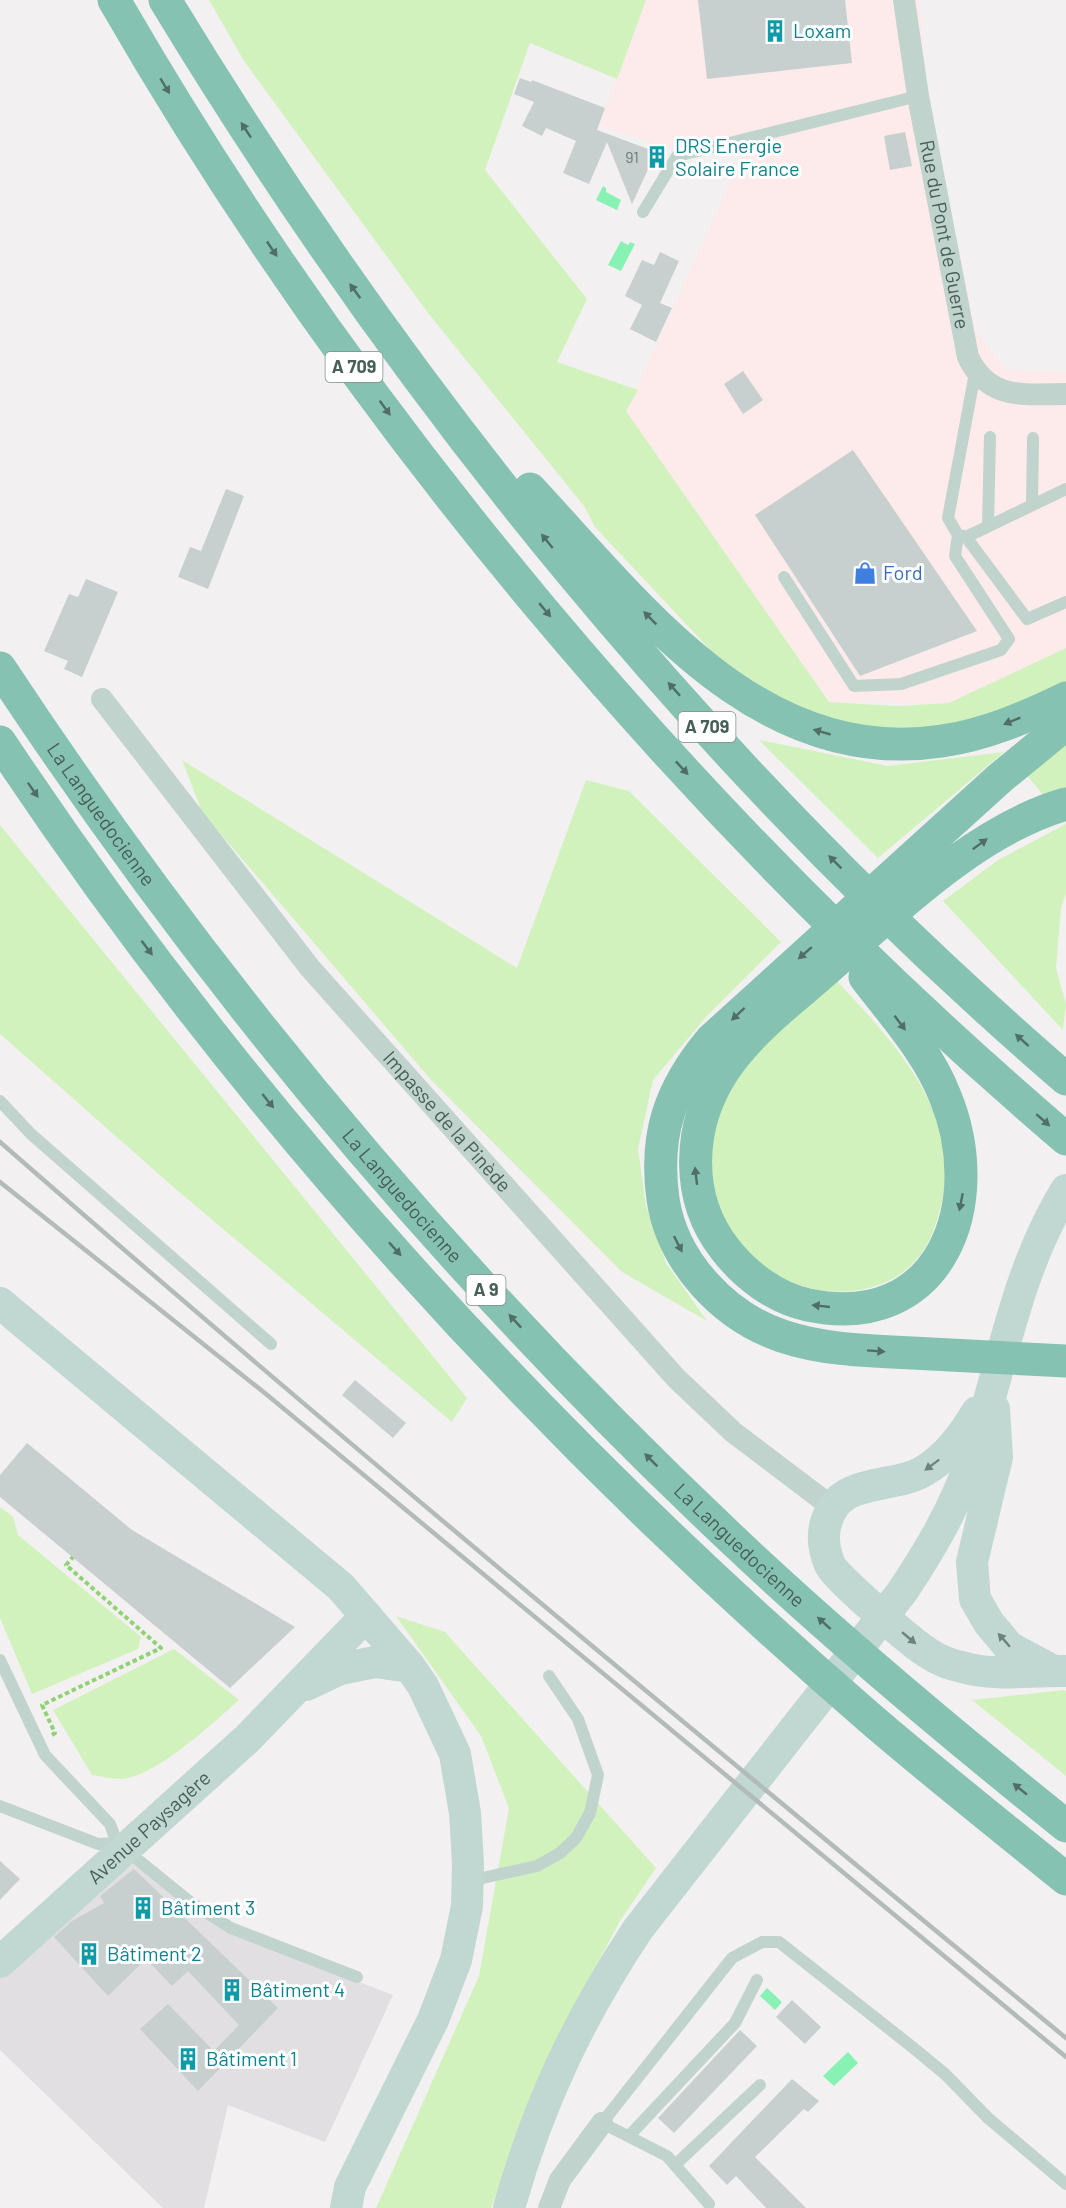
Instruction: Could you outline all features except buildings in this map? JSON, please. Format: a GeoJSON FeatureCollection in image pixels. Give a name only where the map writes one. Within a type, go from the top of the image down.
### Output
{"type":"FeatureCollection","features":[{"type":"Feature","properties":{"kind":"highway","name":"A 709"},"geometry":{"type":"LineString","coordinates":[[114,0],[215,165],[303,295],[397,425],[495,549],[644,726],[802,892],[952,1037],[1066,1139]]}},
{"type":"Feature","properties":{"kind":"highway","name":"A 709"},"geometry":{"type":"LineString","coordinates":[[165,0],[267,163],[390,338],[545,540],[715,736],[864,891],[974,997],[1066,1079]]}},
{"type":"Feature","properties":{"kind":"highway"},"geometry":{"type":"LineString","coordinates":[[390,338],[645,613],[710,672],[761,707],[815,730],[834,735],[859,741],[906,744],[943,741],[978,733],[1066,698]]}},
{"type":"Feature","properties":{"kind":"highway","name":"La Languedocienne"},"geometry":{"type":"LineString","coordinates":[[0,668],[115,835],[208,960],[328,1110],[482,1286],[627,1436],[761,1566],[892,1683],[1066,1826]]}},
{"type":"Feature","properties":{"kind":"highway"},"geometry":{"type":"LineString","coordinates":[[1066,723],[1000,778],[923,869],[790,984],[698,1056],[678,1086],[665,1123],[660,1165],[664,1204],[678,1245],[696,1274],[729,1307],[775,1334],[800,1341],[873,1351],[1066,1361]]}},
{"type":"Feature","properties":{"kind":"highway","name":"La Languedocienne"},"geometry":{"type":"LineString","coordinates":[[0,742],[82,860],[218,1039],[380,1233],[507,1372],[647,1513],[782,1640],[871,1720],[1066,1879]]}},
{"type":"Feature","properties":{"kind":"highway"},"geometry":{"type":"LineString","coordinates":[[923,869],[1011,824],[1066,804]]}},
{"type":"Feature","properties":{"kind":"highway"},"geometry":{"type":"LineString","coordinates":[[790,984],[716,1085],[698,1133],[695,1164],[700,1197],[720,1243],[740,1267],[766,1287],[808,1305],[854,1308],[869,1306],[895,1297],[917,1283],[944,1251],[956,1222],[963,1192],[960,1140],[945,1093],[916,1045],[802,892]]}},
{"type":"Feature","properties":{"kind":"street","name":"Rue du Pont de Guerre"},"geometry":{"type":"LineString","coordinates":[[904,0],[918,96],[968,357],[975,373]]}},
{"type":"Feature","properties":{"kind":"street"},"geometry":{"type":"LineString","coordinates":[[975,373],[984,382],[999,390],[1017,394],[1066,394]]}},
{"type":"Feature","properties":{"kind":"street","name":"Impasse de la Pinède"},"geometry":{"type":"LineString","coordinates":[[102,699],[310,968],[676,1378],[733,1432],[832,1507]]}},
{"type":"Feature","properties":{"kind":"street"},"geometry":{"type":"LineString","coordinates":[[509,2208],[525,2150],[545,2098],[600,1987],[638,1929],[902,1592],[927,1554],[957,1496],[970,1464],[1024,1274],[1062,1197]]}},
{"type":"Feature","properties":{"kind":"street"},"geometry":{"type":"LineString","coordinates":[[0,1303],[341,1587],[410,1666],[423,1686],[455,1754],[465,1813],[468,1881],[467,1906],[456,1960],[433,2020],[342,2201]]}},
{"type":"Feature","properties":{"kind":"street"},"geometry":{"type":"LineString","coordinates":[[992,1386],[965,1431],[945,1455],[930,1466],[901,1480],[851,1491],[832,1507],[822,1537],[831,1567],[853,1590],[928,1653],[962,1667],[1000,1673],[1059,1671]]}},
{"type":"Feature","properties":{"kind":"street"},"geometry":{"type":"LineString","coordinates":[[992,1386],[997,1457],[972,1562],[975,1599],[989,1623],[1009,1647],[1059,1671]]}},
{"type":"Feature","properties":{"kind":"street","name":"Avenue Paysagère"},"geometry":{"type":"LineString","coordinates":[[0,1962],[122,1846],[248,1738],[366,1616]]}},
{"type":"Feature","properties":{"kind":"street","name":"Avenue Paysagère"},"geometry":{"type":"LineString","coordinates":[[297,1689],[340,1669],[375,1662],[410,1666]]}},
{"type":"Feature","properties":{"kind":"street"},"geometry":{"type":"LineString","coordinates":[[549,2208],[560,2180],[602,2123]]}},
{"type":"Feature","properties":{"kind":"lane"},"geometry":{"type":"LineString","coordinates":[[643,212],[677,156],[918,96]]}},
{"type":"Feature","properties":{"kind":"lane"},"geometry":{"type":"LineString","coordinates":[[975,373],[948,518],[1028,619],[1066,602]]}},
{"type":"Feature","properties":{"kind":"lane"},"geometry":{"type":"LineString","coordinates":[[988,526],[990,437]]}},
{"type":"Feature","properties":{"kind":"lane"},"geometry":{"type":"LineString","coordinates":[[1032,505],[1033,438]]}},
{"type":"Feature","properties":{"kind":"lane"},"geometry":{"type":"LineString","coordinates":[[784,577],[854,686],[901,684],[1001,650],[1009,639],[955,556],[962,536],[1066,489]]}},
{"type":"Feature","properties":{"kind":"lane"},"geometry":{"type":"LineString","coordinates":[[0,1101],[31,1134],[271,1344]]}},
{"type":"Feature","properties":{"kind":"lane"},"geometry":{"type":"LineString","coordinates":[[0,1660],[45,1755],[110,1824],[122,1846],[190,1902],[231,1928],[357,1977]]}},
{"type":"Feature","properties":{"kind":"lane"},"geometry":{"type":"LineString","coordinates":[[468,1881],[528,1868],[560,1853],[576,1838],[590,1813],[598,1775],[578,1719],[549,1676]]}},
{"type":"Feature","properties":{"kind":"lane"},"geometry":{"type":"LineString","coordinates":[[0,1806],[98,1844],[122,1846]]}},
{"type":"Feature","properties":{"kind":"lane"},"geometry":{"type":"LineString","coordinates":[[709,2204],[667,2156],[602,2123],[732,1958],[762,1942],[779,1942],[911,2046],[945,2074],[988,2118],[1066,2184]]}},
{"type":"Feature","properties":{"kind":"lane"},"geometry":{"type":"LineString","coordinates":[[629,2136],[735,2024],[756,1980]]}},
{"type":"Feature","properties":{"kind":"lane"},"geometry":{"type":"LineString","coordinates":[[675,2164],[760,2085]]}},
{"type":"Feature","properties":{"kind":"path"},"geometry":{"type":"LineString","coordinates":[[39,1744],[55,1733],[42,1705],[161,1648],[66,1565],[73,1557]]}},
{"type":"Feature","properties":{"kind":"shaded area"},"geometry":{"type":"Polygon","coordinates":[[[209,0],[646,0],[617,79],[530,43],[485,170],[587,299],[557,362],[638,390],[626,411],[829,702],[897,706],[949,703],[1066,648],[1066,684],[1021,703],[936,730],[879,728],[830,720],[792,707],[715,655],[595,527],[584,506],[428,313],[244,61],[209,0]]]}},
{"type":"Feature","properties":{"kind":"shaded area"},"geometry":{"type":"Polygon","coordinates":[[[646,0],[920,0],[928,99],[976,332],[1007,370],[1066,372],[1066,648],[949,703],[829,702],[626,411],[753,132],[676,151],[599,125],[646,0]]]}},
{"type":"Feature","properties":{"kind":"shaded area"},"geometry":{"type":"Polygon","coordinates":[[[603,186],[606,192],[621,200],[617,210],[596,200],[603,186]]]}},
{"type":"Feature","properties":{"kind":"shaded area"},"geometry":{"type":"Polygon","coordinates":[[[621,241],[628,245],[630,242],[635,244],[621,271],[608,265],[621,241]]]}},
{"type":"Feature","properties":{"kind":"shaded area"},"geometry":{"type":"Polygon","coordinates":[[[759,740],[888,766],[1004,752],[878,858],[759,740]]]}},
{"type":"Feature","properties":{"kind":"shaded area"},"geometry":{"type":"Polygon","coordinates":[[[1066,745],[1066,790],[1044,796],[1025,773],[1066,745]]]}},
{"type":"Feature","properties":{"kind":"shaded area"},"geometry":{"type":"Polygon","coordinates":[[[182,760],[517,968],[586,780],[629,791],[781,942],[707,1016],[653,1080],[638,1149],[646,1206],[666,1263],[707,1321],[622,1272],[432,1081],[202,812],[182,760]]]}},
{"type":"Feature","properties":{"kind":"shaded area"},"geometry":{"type":"Polygon","coordinates":[[[1066,824],[1066,893],[1061,908],[1056,968],[1066,1004],[1063,1030],[943,901],[998,860],[1066,824]]]}},
{"type":"Feature","properties":{"kind":"shaded area"},"geometry":{"type":"Polygon","coordinates":[[[0,825],[467,1398],[452,1422],[171,1185],[0,1034],[0,825]]]}},
{"type":"Feature","properties":{"kind":"shaded area"},"geometry":{"type":"Polygon","coordinates":[[[837,981],[887,1037],[908,1065],[926,1096],[939,1127],[945,1160],[943,1196],[932,1234],[919,1257],[901,1274],[890,1280],[852,1291],[827,1291],[804,1286],[782,1277],[762,1264],[744,1247],[730,1228],[719,1206],[712,1169],[713,1143],[718,1117],[727,1092],[741,1066],[779,1026],[837,981]]]}},
{"type":"Feature","properties":{"kind":"shaded area"},"geometry":{"type":"Polygon","coordinates":[[[0,1507],[13,1517],[18,1535],[141,1637],[138,1649],[32,1694],[0,1618],[0,1507]]]}},
{"type":"Feature","properties":{"kind":"shaded area"},"geometry":{"type":"Polygon","coordinates":[[[396,1616],[445,1632],[656,1868],[620,1921],[558,2037],[491,2208],[376,2208],[479,1976],[509,1808],[481,1736],[396,1616]]]}},
{"type":"Feature","properties":{"kind":"shaded area"},"geometry":{"type":"Polygon","coordinates":[[[174,1649],[239,1700],[183,1748],[150,1769],[120,1779],[92,1775],[53,1710],[174,1649]]]}},
{"type":"Feature","properties":{"kind":"shaded area"},"geometry":{"type":"Polygon","coordinates":[[[1064,1690],[1066,1691],[1066,1776],[972,1700],[1064,1690]]]}},
{"type":"Feature","properties":{"kind":"shaded area"},"geometry":{"type":"Polygon","coordinates":[[[133,1864],[224,1930],[393,1995],[325,2142],[228,2105],[204,2208],[163,2208],[0,2050],[0,1977],[104,1883],[133,1864]]]}},
{"type":"Feature","properties":{"kind":"shaded area"},"geometry":{"type":"Polygon","coordinates":[[[767,1988],[782,2002],[775,2010],[760,1996],[767,1988]]]}},
{"type":"Feature","properties":{"kind":"shaded area"},"geometry":{"type":"Polygon","coordinates":[[[848,2052],[858,2063],[834,2086],[823,2076],[848,2052]]]}},
{"type":"Feature","properties":{"kind":"railway"},"geometry":{"type":"LineString","coordinates":[[0,1142],[396,1482],[1066,2038]]}},
{"type":"Feature","properties":{"kind":"railway"},"geometry":{"type":"LineString","coordinates":[[0,1182],[266,1394],[1066,2057]]}},
{"type":"Feature","properties":{"kind":"place","name":"Loxam"},"geometry":{"type":"Point","coordinates":[775,31]}},
{"type":"Feature","properties":{"kind":"place","name":"DRS Energie Solaire France"},"geometry":{"type":"Point","coordinates":[657,157]}},
{"type":"Feature","properties":{"kind":"place","name":"Ford"},"geometry":{"type":"Point","coordinates":[865,573]}},
{"type":"Feature","properties":{"kind":"place","name":"Bâtiment 3"},"geometry":{"type":"Point","coordinates":[143,1908]}},
{"type":"Feature","properties":{"kind":"place","name":"Bâtiment 2"},"geometry":{"type":"Point","coordinates":[89,1954]}},
{"type":"Feature","properties":{"kind":"place","name":"Bâtiment 4"},"geometry":{"type":"Point","coordinates":[232,1990]}},
{"type":"Feature","properties":{"kind":"place","name":"Bâtiment 1"},"geometry":{"type":"Point","coordinates":[188,2059]}}]}
